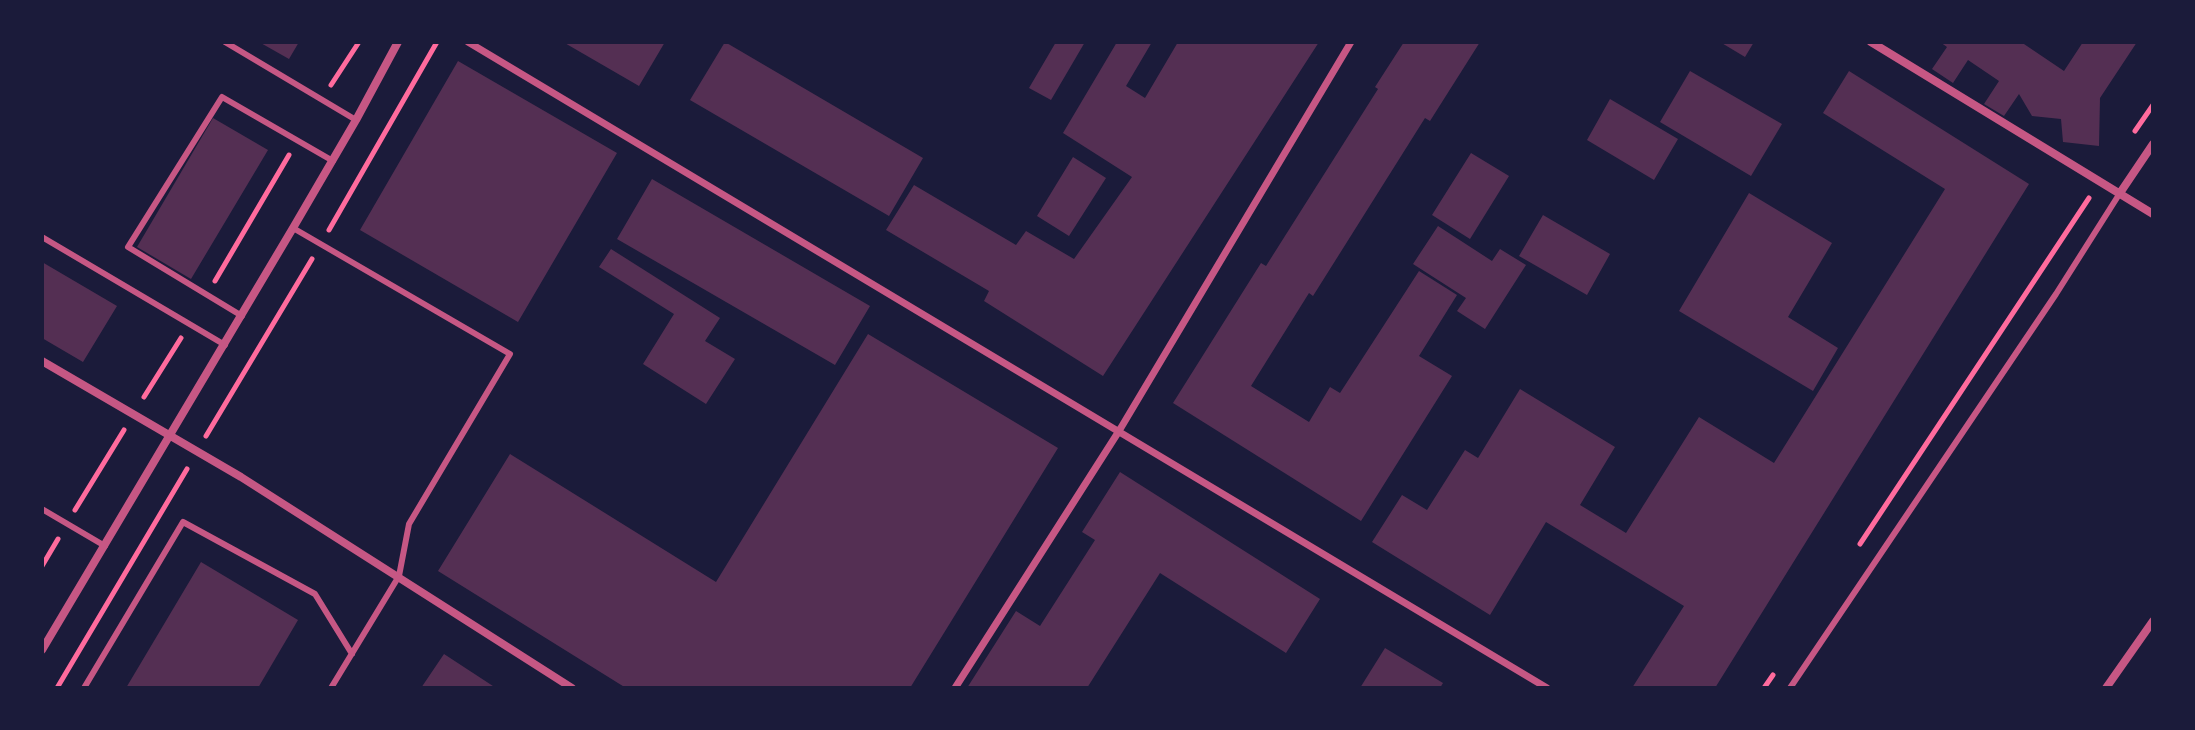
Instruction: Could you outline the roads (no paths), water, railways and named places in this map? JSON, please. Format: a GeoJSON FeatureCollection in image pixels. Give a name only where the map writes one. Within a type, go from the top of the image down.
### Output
{"type":"FeatureCollection","features":[{"type":"Feature","properties":{"kind":"street"},"geometry":{"type":"LineString","coordinates":[[42,650],[333,161],[398,42]]}},
{"type":"Feature","properties":{"kind":"street"},"geometry":{"type":"LineString","coordinates":[[468,42],[1547,688]]}},
{"type":"Feature","properties":{"kind":"street"},"geometry":{"type":"LineString","coordinates":[[955,688],[1119,431],[1351,42]]}},
{"type":"Feature","properties":{"kind":"street"},"geometry":{"type":"LineString","coordinates":[[1871,42],[2153,214]]}},
{"type":"Feature","properties":{"kind":"street"},"geometry":{"type":"LineString","coordinates":[[2120,193],[2153,144]]}},
{"type":"Feature","properties":{"kind":"street"},"geometry":{"type":"LineString","coordinates":[[42,361],[197,451],[572,688]]}},
{"type":"Feature","properties":{"kind":"street"},"geometry":{"type":"LineString","coordinates":[[2106,688],[2153,621]]}},
{"type":"Feature","properties":{"kind":"lane"},"geometry":{"type":"LineString","coordinates":[[225,42],[356,120]]}},
{"type":"Feature","properties":{"kind":"lane"},"geometry":{"type":"LineString","coordinates":[[242,316],[128,247],[222,97],[333,161]]}},
{"type":"Feature","properties":{"kind":"lane"},"geometry":{"type":"LineString","coordinates":[[1790,688],[2047,307],[2120,193]]}},
{"type":"Feature","properties":{"kind":"lane"},"geometry":{"type":"LineString","coordinates":[[293,228],[510,354],[409,524],[399,576],[331,688]]}},
{"type":"Feature","properties":{"kind":"lane"},"geometry":{"type":"LineString","coordinates":[[42,237],[225,345]]}},
{"type":"Feature","properties":{"kind":"lane"},"geometry":{"type":"LineString","coordinates":[[42,509],[105,546]]}},
{"type":"Feature","properties":{"kind":"lane"},"geometry":{"type":"LineString","coordinates":[[84,688],[183,522],[315,594],[352,654]]}}]}
